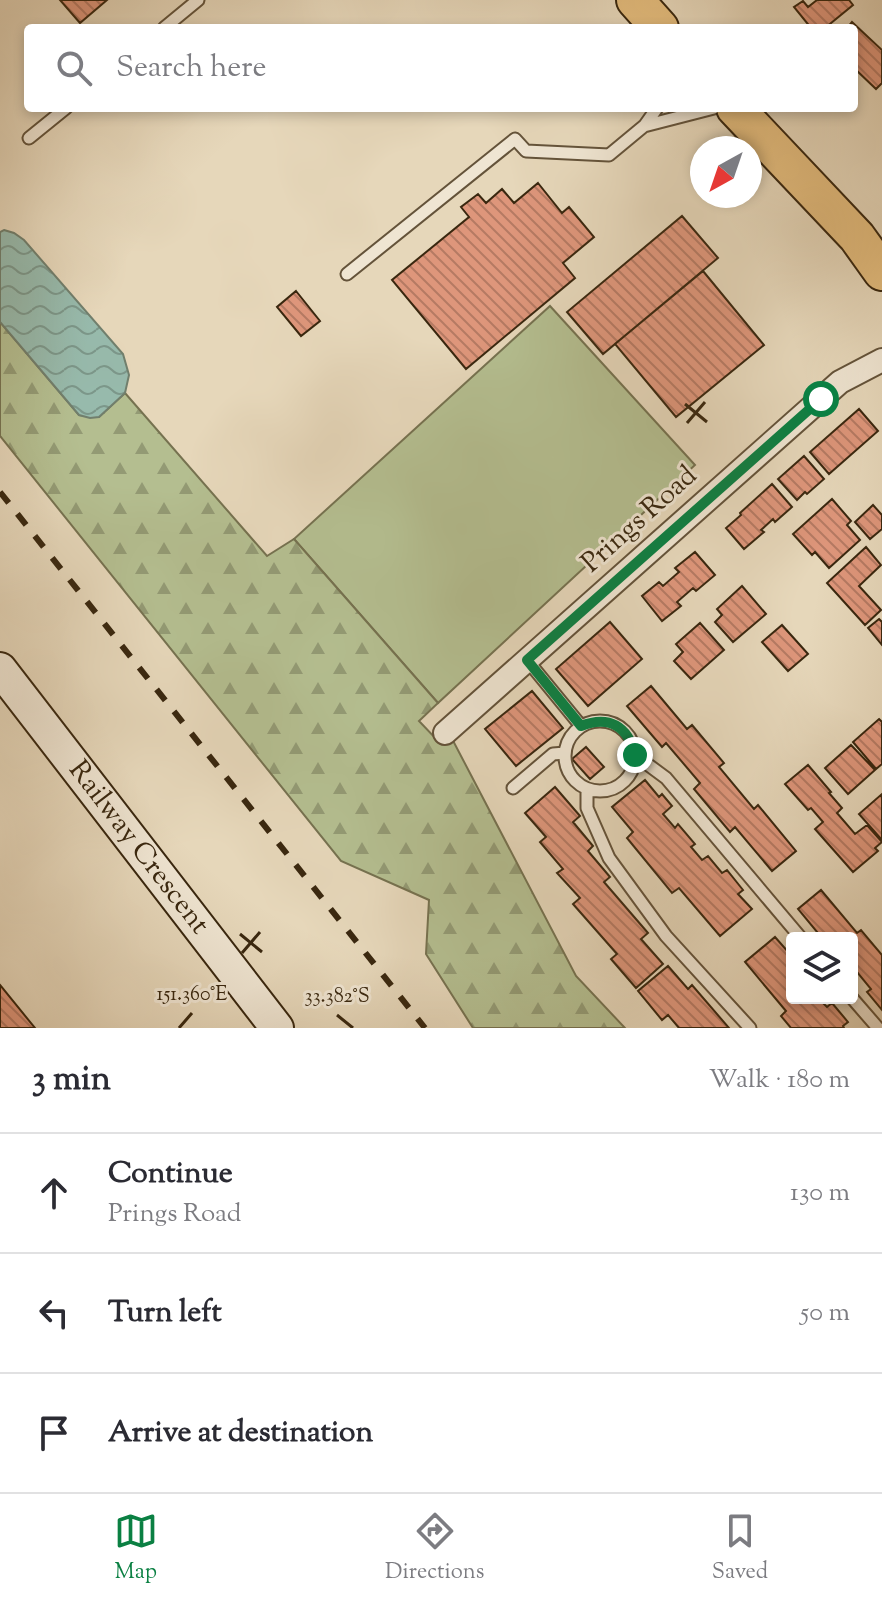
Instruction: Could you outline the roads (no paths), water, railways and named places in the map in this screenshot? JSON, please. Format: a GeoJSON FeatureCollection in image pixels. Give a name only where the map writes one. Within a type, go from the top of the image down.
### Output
{"type":"FeatureCollection","features":[{"type":"Feature","properties":{"kind":"main road"},"geometry":{"type":"LineString","coordinates":[[739,112],[857,237],[882,272]]}},
{"type":"Feature","properties":{"kind":"main road","name":"Railway Crescent"},"geometry":{"type":"LineString","coordinates":[[0,669],[277,1028]]}},
{"type":"Feature","properties":{"kind":"street","name":"Prings Road"},"geometry":{"type":"LineString","coordinates":[[445,733],[840,382],[882,360]]}},
{"type":"Feature","properties":{"kind":"lane"},"geometry":{"type":"LineString","coordinates":[[169,24],[198,0]]}},
{"type":"Feature","properties":{"kind":"lane"},"geometry":{"type":"LineString","coordinates":[[29,138],[61,112]]}},
{"type":"Feature","properties":{"kind":"lane"},"geometry":{"type":"LineString","coordinates":[[347,274],[515,139],[526,151],[609,155],[644,126],[654,112]]}},
{"type":"Feature","properties":{"kind":"lane"},"geometry":{"type":"LineString","coordinates":[[644,126],[698,112]]}},
{"type":"Feature","properties":{"kind":"lane"},"geometry":{"type":"LineString","coordinates":[[527,660],[581,726]]}},
{"type":"Feature","properties":{"kind":"lane"},"geometry":{"type":"LineString","coordinates":[[605,721],[626,733],[635,755],[628,777],[609,790],[598,791],[577,783],[565,764],[565,753],[567,743],[581,726],[605,721]]}},
{"type":"Feature","properties":{"kind":"lane"},"geometry":{"type":"LineString","coordinates":[[513,788],[553,754],[565,753]]}},
{"type":"Feature","properties":{"kind":"lane"},"geometry":{"type":"LineString","coordinates":[[635,755],[666,778],[796,932]]}},
{"type":"Feature","properties":{"kind":"lane"},"geometry":{"type":"LineString","coordinates":[[587,789],[587,808],[609,858],[666,936],[750,1028]]}},
{"type":"Feature","properties":{"kind":"lane"},"geometry":{"type":"LineString","coordinates":[[857,1004],[878,1028]]}},
{"type":"Feature","properties":{"kind":"water"},"geometry":{"type":"Polygon","coordinates":[[[4,230],[24,240],[123,354],[129,375],[125,393],[99,417],[79,415],[0,322],[0,232],[4,230]]]}},
{"type":"Feature","properties":{"kind":"railway"},"geometry":{"type":"LineString","coordinates":[[0,492],[425,1028]]}}]}
